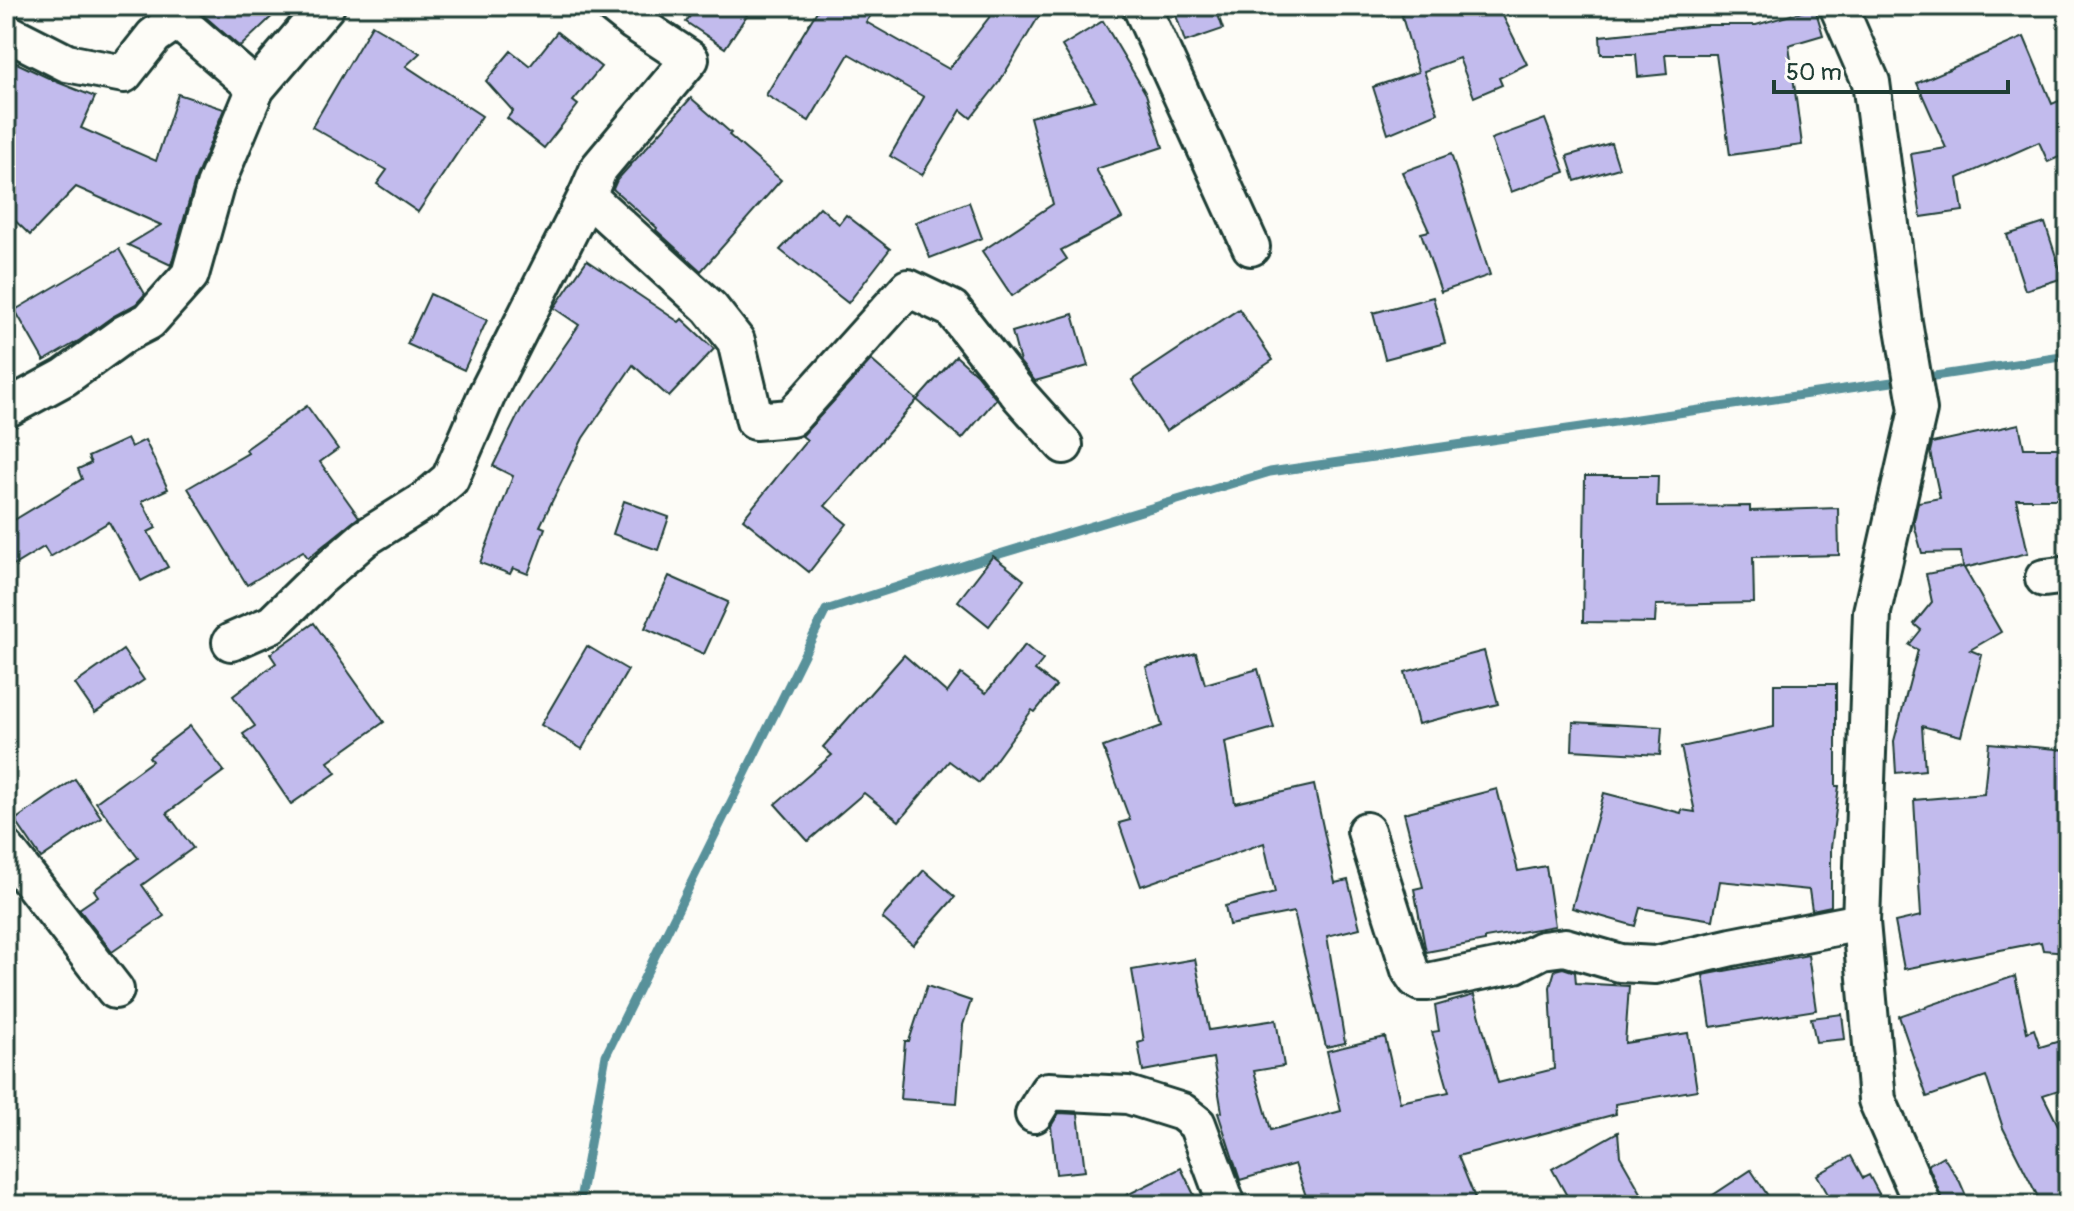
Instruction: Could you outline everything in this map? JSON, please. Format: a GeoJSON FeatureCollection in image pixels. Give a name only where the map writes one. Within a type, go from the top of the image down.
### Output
{"type":"FeatureCollection","features":[{"type":"Feature","properties":{"kind":"street"},"geometry":{"type":"LineString","coordinates":[[6,409],[65,377],[124,334],[149,321],[190,275],[215,186],[256,88],[326,6]]}},
{"type":"Feature","properties":{"kind":"street"},"geometry":{"type":"LineString","coordinates":[[231,642],[272,624],[365,538],[424,501],[450,479],[488,392],[599,168],[690,59],[614,6]]}},
{"type":"Feature","properties":{"kind":"street"},"geometry":{"type":"LineString","coordinates":[[1141,6],[1251,247]]}},
{"type":"Feature","properties":{"kind":"street"},"geometry":{"type":"LineString","coordinates":[[1838,6],[1871,82],[1918,410],[1872,612],[1861,922],[1877,1100],[1923,1205]]}},
{"type":"Feature","properties":{"kind":"street"},"geometry":{"type":"LineString","coordinates":[[6,32],[67,63],[124,74],[154,36],[177,20],[256,88]]}},
{"type":"Feature","properties":{"kind":"street"},"geometry":{"type":"LineString","coordinates":[[587,196],[710,308],[736,341],[755,421],[791,418],[908,288],[952,309],[1021,397],[1064,445]]}},
{"type":"Feature","properties":{"kind":"street"},"geometry":{"type":"LineString","coordinates":[[1366,831],[1410,970],[1420,982],[1515,964],[1553,947],[1576,949],[1620,963],[1655,965],[1861,922]]}},
{"type":"Feature","properties":{"kind":"street"},"geometry":{"type":"LineString","coordinates":[[6,849],[115,990]]}},
{"type":"Feature","properties":{"kind":"street"},"geometry":{"type":"LineString","coordinates":[[1034,1114],[1048,1091],[1128,1095],[1182,1112],[1197,1124],[1227,1205]]}},
{"type":"Feature","properties":{"kind":"building"},"geometry":{"type":"Polygon","coordinates":[[[193,6],[283,6],[240,47],[193,6]]]}},
{"type":"Feature","properties":{"kind":"building"},"geometry":{"type":"Polygon","coordinates":[[[697,6],[753,6],[725,48],[686,22],[697,6]]]}},
{"type":"Feature","properties":{"kind":"building"},"geometry":{"type":"Polygon","coordinates":[[[820,6],[878,6],[866,22],[949,69],[998,6],[1045,6],[1000,81],[971,118],[961,110],[922,175],[890,156],[924,97],[849,54],[809,121],[766,95],[820,6]]]}},
{"type":"Feature","properties":{"kind":"building"},"geometry":{"type":"Polygon","coordinates":[[[1191,6],[1215,6],[1223,29],[1185,42],[1175,12],[1191,6]]]}},
{"type":"Feature","properties":{"kind":"building"},"geometry":{"type":"Polygon","coordinates":[[[1399,6],[1498,6],[1527,64],[1499,78],[1502,85],[1474,97],[1459,58],[1424,71],[1438,113],[1388,134],[1373,87],[1418,72],[1399,6]]]}},
{"type":"Feature","properties":{"kind":"building"},"geometry":{"type":"Polygon","coordinates":[[[1815,8],[1823,35],[1789,45],[1802,145],[1730,155],[1716,54],[1665,54],[1667,74],[1638,77],[1636,54],[1601,54],[1600,36],[1708,25],[1756,25],[1815,8]]]}},
{"type":"Feature","properties":{"kind":"building"},"geometry":{"type":"Polygon","coordinates":[[[1103,21],[1146,94],[1163,147],[1096,169],[1122,218],[1061,250],[1067,259],[1012,296],[982,251],[1053,204],[1030,117],[1095,100],[1062,46],[1103,21]]]}},
{"type":"Feature","properties":{"kind":"building"},"geometry":{"type":"Polygon","coordinates":[[[372,25],[420,53],[406,66],[482,116],[418,212],[377,184],[387,170],[312,127],[372,25]]]}},
{"type":"Feature","properties":{"kind":"building"},"geometry":{"type":"Polygon","coordinates":[[[557,32],[601,67],[573,101],[578,105],[544,148],[507,118],[513,111],[486,81],[511,51],[530,66],[557,32]]]}},
{"type":"Feature","properties":{"kind":"building"},"geometry":{"type":"Polygon","coordinates":[[[2024,37],[2052,104],[2061,100],[2068,117],[2068,153],[2048,162],[2039,142],[1958,178],[1963,211],[1921,217],[1911,154],[1946,148],[1917,83],[2024,37]]]}},
{"type":"Feature","properties":{"kind":"building"},"geometry":{"type":"Polygon","coordinates":[[[6,58],[95,97],[81,128],[156,161],[178,94],[224,109],[195,180],[171,265],[128,245],[161,225],[76,187],[30,235],[6,212],[6,58]]]}},
{"type":"Feature","properties":{"kind":"building"},"geometry":{"type":"Polygon","coordinates":[[[691,98],[781,180],[701,271],[613,189],[617,180],[691,98]]]}},
{"type":"Feature","properties":{"kind":"building"},"geometry":{"type":"Polygon","coordinates":[[[1545,119],[1565,172],[1511,192],[1491,139],[1545,119]]]}},
{"type":"Feature","properties":{"kind":"building"},"geometry":{"type":"Polygon","coordinates":[[[1611,143],[1619,168],[1575,181],[1567,156],[1611,143]]]}},
{"type":"Feature","properties":{"kind":"building"},"geometry":{"type":"Polygon","coordinates":[[[1451,154],[1490,275],[1441,292],[1421,233],[1429,231],[1402,172],[1451,154]]]}},
{"type":"Feature","properties":{"kind":"building"},"geometry":{"type":"Polygon","coordinates":[[[969,202],[982,238],[930,258],[916,222],[969,202]]]}},
{"type":"Feature","properties":{"kind":"building"},"geometry":{"type":"Polygon","coordinates":[[[820,207],[839,224],[846,215],[890,249],[848,303],[780,250],[820,207]]]}},
{"type":"Feature","properties":{"kind":"building"},"geometry":{"type":"Polygon","coordinates":[[[2045,223],[2063,278],[2025,290],[2007,235],[2045,223]]]}},
{"type":"Feature","properties":{"kind":"building"},"geometry":{"type":"Polygon","coordinates":[[[119,249],[145,294],[136,304],[44,361],[15,310],[119,249]]]}},
{"type":"Feature","properties":{"kind":"building"},"geometry":{"type":"Polygon","coordinates":[[[587,260],[679,322],[682,319],[714,349],[669,397],[633,365],[583,438],[540,526],[545,528],[528,574],[513,568],[510,574],[480,563],[513,476],[493,466],[521,409],[579,325],[554,308],[587,260]]]}},
{"type":"Feature","properties":{"kind":"building"},"geometry":{"type":"Polygon","coordinates":[[[430,294],[487,320],[464,370],[407,344],[430,294]]]}},
{"type":"Feature","properties":{"kind":"building"},"geometry":{"type":"Polygon","coordinates":[[[1433,297],[1445,343],[1385,359],[1373,313],[1433,297]]]}},
{"type":"Feature","properties":{"kind":"building"},"geometry":{"type":"Polygon","coordinates":[[[1239,309],[1273,360],[1166,431],[1132,380],[1239,309]]]}},
{"type":"Feature","properties":{"kind":"building"},"geometry":{"type":"Polygon","coordinates":[[[1073,314],[1088,366],[1035,381],[1020,362],[1012,332],[1073,314]]]}},
{"type":"Feature","properties":{"kind":"building"},"geometry":{"type":"Polygon","coordinates":[[[956,356],[996,399],[962,439],[917,400],[956,356]]]}},
{"type":"Feature","properties":{"kind":"building"},"geometry":{"type":"Polygon","coordinates":[[[871,360],[917,400],[825,506],[847,524],[809,572],[743,519],[807,440],[802,436],[871,360]]]}},
{"type":"Feature","properties":{"kind":"building"},"geometry":{"type":"Polygon","coordinates":[[[307,406],[338,449],[320,462],[359,517],[308,558],[303,551],[247,585],[188,488],[248,453],[246,449],[307,406]]]}},
{"type":"Feature","properties":{"kind":"building"},"geometry":{"type":"Polygon","coordinates":[[[2019,424],[2024,448],[2068,448],[2068,499],[2016,499],[2028,553],[1964,568],[2001,632],[1970,650],[1982,655],[1961,736],[1922,726],[1925,770],[1896,773],[1894,741],[1918,650],[1909,645],[1921,630],[1914,624],[1932,602],[1926,574],[1963,567],[1961,552],[1922,553],[1915,528],[1918,502],[1940,498],[1930,452],[1932,443],[2019,424]]]}},
{"type":"Feature","properties":{"kind":"building"},"geometry":{"type":"Polygon","coordinates":[[[127,439],[131,447],[145,440],[168,489],[142,501],[156,528],[148,532],[168,567],[141,581],[109,522],[50,557],[44,547],[6,570],[6,525],[82,479],[78,469],[91,463],[88,457],[127,439]]]}},
{"type":"Feature","properties":{"kind":"building"},"geometry":{"type":"Polygon","coordinates":[[[1585,476],[1658,476],[1657,507],[1750,506],[1750,511],[1838,508],[1839,555],[1753,557],[1754,603],[1656,605],[1655,623],[1583,622],[1585,476]]]}},
{"type":"Feature","properties":{"kind":"building"},"geometry":{"type":"Polygon","coordinates":[[[624,501],[669,517],[658,550],[613,534],[624,501]]]}},
{"type":"Feature","properties":{"kind":"building"},"geometry":{"type":"Polygon","coordinates":[[[993,556],[1024,580],[989,626],[958,601],[993,556]]]}},
{"type":"Feature","properties":{"kind":"building"},"geometry":{"type":"Polygon","coordinates":[[[669,576],[728,602],[704,654],[645,628],[669,576]]]}},
{"type":"Feature","properties":{"kind":"building"},"geometry":{"type":"Polygon","coordinates":[[[314,623],[384,722],[328,762],[336,773],[291,804],[243,734],[255,726],[233,696],[276,663],[270,654],[314,623]]]}},
{"type":"Feature","properties":{"kind":"building"},"geometry":{"type":"Polygon","coordinates":[[[1025,645],[1043,660],[1035,670],[1056,686],[1035,712],[1032,710],[979,783],[949,761],[899,821],[864,793],[808,841],[775,804],[832,755],[823,747],[904,655],[947,693],[961,674],[986,693],[1025,645]]]}},
{"type":"Feature","properties":{"kind":"building"},"geometry":{"type":"Polygon","coordinates":[[[587,646],[628,670],[582,749],[541,725],[587,646]]]}},
{"type":"Feature","properties":{"kind":"building"},"geometry":{"type":"Polygon","coordinates":[[[123,650],[144,680],[95,713],[75,684],[123,650]]]}},
{"type":"Feature","properties":{"kind":"building"},"geometry":{"type":"Polygon","coordinates":[[[1484,651],[1498,704],[1418,724],[1405,672],[1484,651]]]}},
{"type":"Feature","properties":{"kind":"building"},"geometry":{"type":"Polygon","coordinates":[[[1196,653],[1205,684],[1258,669],[1274,728],[1225,742],[1235,803],[1314,785],[1335,883],[1348,880],[1360,928],[1327,936],[1345,1043],[1326,1047],[1294,912],[1229,925],[1225,906],[1275,893],[1264,843],[1141,886],[1119,823],[1130,820],[1103,747],[1162,726],[1146,667],[1196,653]]]}},
{"type":"Feature","properties":{"kind":"building"},"geometry":{"type":"Polygon","coordinates":[[[1774,684],[1836,684],[1836,786],[1839,786],[1831,848],[1831,906],[1812,910],[1809,890],[1720,881],[1713,920],[1640,908],[1635,926],[1572,908],[1604,793],[1681,813],[1682,810],[1695,812],[1681,747],[1774,727],[1774,684]]]}},
{"type":"Feature","properties":{"kind":"building"},"geometry":{"type":"Polygon","coordinates":[[[1573,722],[1662,727],[1660,755],[1572,750],[1573,722]]]}},
{"type":"Feature","properties":{"kind":"building"},"geometry":{"type":"Polygon","coordinates":[[[190,726],[224,771],[167,813],[193,848],[142,885],[164,916],[112,952],[79,909],[98,896],[94,890],[138,858],[96,802],[152,761],[149,757],[190,726]]]}},
{"type":"Feature","properties":{"kind":"building"},"geometry":{"type":"Polygon","coordinates":[[[1989,743],[2068,750],[2068,952],[2043,950],[2041,942],[1904,969],[1895,922],[1921,916],[1914,800],[1984,794],[1989,743]]]}},
{"type":"Feature","properties":{"kind":"building"},"geometry":{"type":"Polygon","coordinates":[[[75,779],[101,817],[41,858],[15,820],[75,779]]]}},
{"type":"Feature","properties":{"kind":"building"},"geometry":{"type":"Polygon","coordinates":[[[1497,789],[1518,871],[1546,866],[1555,926],[1426,952],[1414,889],[1423,887],[1404,813],[1497,789]]]}},
{"type":"Feature","properties":{"kind":"building"},"geometry":{"type":"Polygon","coordinates":[[[924,870],[955,897],[913,945],[882,918],[924,870]]]}},
{"type":"Feature","properties":{"kind":"building"},"geometry":{"type":"Polygon","coordinates":[[[1808,955],[1816,1010],[1711,1027],[1703,975],[1808,955]]]}},
{"type":"Feature","properties":{"kind":"building"},"geometry":{"type":"Polygon","coordinates":[[[1195,959],[1209,1030],[1276,1020],[1284,1066],[1254,1071],[1271,1130],[1341,1111],[1327,1051],[1385,1037],[1400,1102],[1449,1092],[1432,1032],[1439,1031],[1435,1006],[1474,995],[1498,1083],[1554,1069],[1550,987],[1555,970],[1563,968],[1575,972],[1576,983],[1629,986],[1625,1043],[1688,1033],[1697,1090],[1615,1104],[1616,1114],[1458,1156],[1475,1198],[1458,1205],[1309,1205],[1295,1164],[1240,1180],[1218,1113],[1222,1112],[1213,1058],[1143,1071],[1138,1043],[1144,1041],[1132,970],[1195,959]]]}},
{"type":"Feature","properties":{"kind":"building"},"geometry":{"type":"Polygon","coordinates":[[[2015,976],[2027,1032],[2034,1029],[2040,1047],[2063,1040],[2068,1054],[2068,1087],[2043,1095],[2068,1145],[2068,1205],[2042,1205],[2003,1128],[1986,1076],[1927,1097],[1899,1016],[2015,976]]]}},
{"type":"Feature","properties":{"kind":"building"},"geometry":{"type":"Polygon","coordinates":[[[927,986],[971,1001],[963,1025],[957,1103],[900,1099],[905,1041],[909,1041],[927,986]]]}},
{"type":"Feature","properties":{"kind":"building"},"geometry":{"type":"Polygon","coordinates":[[[1842,1014],[1845,1039],[1816,1042],[1811,1018],[1842,1014]]]}},
{"type":"Feature","properties":{"kind":"building"},"geometry":{"type":"Polygon","coordinates":[[[1059,1113],[1078,1114],[1085,1171],[1056,1174],[1051,1126],[1059,1113]]]}},
{"type":"Feature","properties":{"kind":"building"},"geometry":{"type":"Polygon","coordinates":[[[1618,1132],[1620,1156],[1648,1205],[1572,1205],[1552,1169],[1618,1132]]]}},
{"type":"Feature","properties":{"kind":"building"},"geometry":{"type":"Polygon","coordinates":[[[1851,1156],[1863,1178],[1869,1175],[1885,1205],[1812,1205],[1829,1196],[1817,1175],[1851,1156]]]}},
{"type":"Feature","properties":{"kind":"building"},"geometry":{"type":"Polygon","coordinates":[[[1943,1156],[1970,1205],[1946,1205],[1943,1201],[1928,1165],[1943,1156]]]}},
{"type":"Feature","properties":{"kind":"building"},"geometry":{"type":"Polygon","coordinates":[[[1181,1168],[1199,1205],[1107,1205],[1181,1168]]]}},
{"type":"Feature","properties":{"kind":"building"},"geometry":{"type":"Polygon","coordinates":[[[1751,1170],[1774,1205],[1698,1205],[1751,1170]]]}},
{"type":"Feature","properties":{"kind":"waterway"},"geometry":{"type":"LineString","coordinates":[[1921,378],[2068,356]]}},
{"type":"Feature","properties":{"kind":"waterway"},"geometry":{"type":"LineString","coordinates":[[579,1205],[606,1055],[826,610],[1270,472],[1906,380]]}}]}
